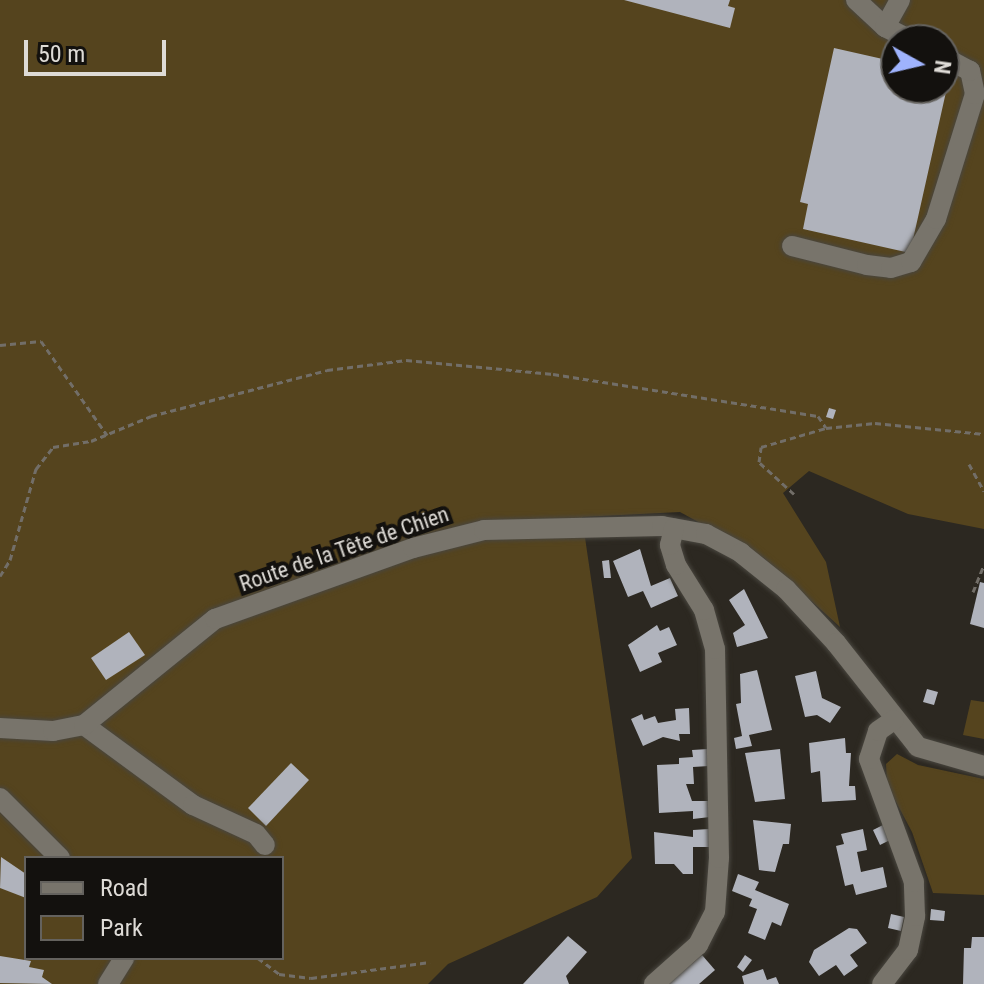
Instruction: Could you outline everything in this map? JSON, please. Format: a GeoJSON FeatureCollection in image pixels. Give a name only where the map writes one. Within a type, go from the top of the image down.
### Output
{"type":"FeatureCollection","features":[{"type":"Feature","properties":{"kind":"street"},"geometry":{"type":"LineString","coordinates":[[856,0],[882,24]]}},
{"type":"Feature","properties":{"kind":"street"},"geometry":{"type":"LineString","coordinates":[[887,24],[900,0]]}},
{"type":"Feature","properties":{"kind":"street"},"geometry":{"type":"LineString","coordinates":[[792,246],[879,267],[911,262],[936,219],[975,94],[970,71],[960,66]]}},
{"type":"Feature","properties":{"kind":"street"},"geometry":{"type":"LineString","coordinates":[[654,984],[698,945],[715,912],[719,858],[715,649],[704,610],[676,565],[670,545],[674,528]]}},
{"type":"Feature","properties":{"kind":"street","name":"Route de la Tête de Chien"},"geometry":{"type":"LineString","coordinates":[[84,725],[215,619],[413,548],[484,530],[674,528],[706,534],[741,553],[786,589],[894,720],[932,754],[984,766]]}},
{"type":"Feature","properties":{"kind":"street"},"geometry":{"type":"LineString","coordinates":[[882,984],[908,950],[915,916],[914,882],[869,759],[878,731],[894,720]]}},
{"type":"Feature","properties":{"kind":"street"},"geometry":{"type":"LineString","coordinates":[[0,728],[53,731],[84,725],[193,805],[256,834],[265,845]]}},
{"type":"Feature","properties":{"kind":"street"},"geometry":{"type":"LineString","coordinates":[[0,798],[58,856]]}},
{"type":"Feature","properties":{"kind":"street"},"geometry":{"type":"LineString","coordinates":[[108,984],[123,960]]}},
{"type":"Feature","properties":{"kind":"path"},"geometry":{"type":"LineString","coordinates":[[0,345],[41,341],[107,435]]}},
{"type":"Feature","properties":{"kind":"path"},"geometry":{"type":"LineString","coordinates":[[0,576],[10,560],[36,469],[53,447],[107,435],[235,392],[327,370],[406,360],[553,374],[818,416],[826,428]]}},
{"type":"Feature","properties":{"kind":"path"},"geometry":{"type":"LineString","coordinates":[[794,494],[759,462],[761,447],[826,428],[875,423],[984,434]]}},
{"type":"Feature","properties":{"kind":"path"},"geometry":{"type":"LineString","coordinates":[[969,464],[984,491]]}},
{"type":"Feature","properties":{"kind":"path"},"geometry":{"type":"LineString","coordinates":[[973,592],[984,565]]}},
{"type":"Feature","properties":{"kind":"path"},"geometry":{"type":"LineString","coordinates":[[261,960],[279,974],[311,978],[430,962]]}},
{"type":"Feature","properties":{"kind":"green space"},"geometry":{"type":"Polygon","coordinates":[[[0,0],[984,0],[984,529],[908,514],[809,471],[783,493],[826,562],[840,627],[764,558],[680,512],[582,517],[632,858],[597,897],[448,964],[428,984],[0,984],[0,0]]]}},
{"type":"Feature","properties":{"kind":"green space"},"geometry":{"type":"Polygon","coordinates":[[[971,700],[984,702],[984,739],[963,735],[971,700]]]}},
{"type":"Feature","properties":{"kind":"green space"},"geometry":{"type":"Polygon","coordinates":[[[897,754],[918,765],[984,779],[984,895],[933,893],[912,832],[887,785],[886,764],[897,754]]]}},
{"type":"Feature","properties":{"kind":"building"},"geometry":{"type":"Polygon","coordinates":[[[624,0],[730,0],[728,6],[735,8],[730,28],[624,0]]]}},
{"type":"Feature","properties":{"kind":"building"},"geometry":{"type":"Polygon","coordinates":[[[834,48],[880,58],[880,104],[943,104],[910,253],[803,229],[808,204],[800,202],[834,48]]]}},
{"type":"Feature","properties":{"kind":"building"},"geometry":{"type":"Polygon","coordinates":[[[829,408],[836,410],[833,419],[826,417],[829,408]]]}},
{"type":"Feature","properties":{"kind":"building"},"geometry":{"type":"Polygon","coordinates":[[[640,549],[651,586],[670,578],[678,596],[651,608],[643,591],[628,597],[613,561],[640,549]]]}},
{"type":"Feature","properties":{"kind":"building"},"geometry":{"type":"Polygon","coordinates":[[[609,560],[611,578],[604,578],[602,561],[609,560]]]}},
{"type":"Feature","properties":{"kind":"building"},"geometry":{"type":"Polygon","coordinates":[[[980,582],[984,583],[984,628],[970,624],[980,582]]]}},
{"type":"Feature","properties":{"kind":"building"},"geometry":{"type":"Polygon","coordinates":[[[744,589],[768,638],[737,647],[733,633],[745,625],[729,600],[744,589]]]}},
{"type":"Feature","properties":{"kind":"building"},"geometry":{"type":"Polygon","coordinates":[[[657,625],[660,631],[669,627],[677,645],[658,653],[662,662],[640,672],[628,645],[657,625]]]}},
{"type":"Feature","properties":{"kind":"building"},"geometry":{"type":"Polygon","coordinates":[[[129,632],[145,655],[106,680],[91,658],[129,632]]]}},
{"type":"Feature","properties":{"kind":"building"},"geometry":{"type":"Polygon","coordinates":[[[757,670],[772,730],[749,735],[752,746],[736,749],[734,738],[742,736],[736,704],[741,703],[740,674],[757,670]]]}},
{"type":"Feature","properties":{"kind":"building"},"geometry":{"type":"Polygon","coordinates":[[[816,671],[822,698],[841,707],[830,723],[817,715],[805,717],[795,676],[816,671]]]}},
{"type":"Feature","properties":{"kind":"building"},"geometry":{"type":"Polygon","coordinates":[[[927,689],[938,692],[934,705],[923,702],[927,689]]]}},
{"type":"Feature","properties":{"kind":"building"},"geometry":{"type":"Polygon","coordinates":[[[689,708],[690,734],[679,734],[680,741],[663,737],[643,746],[631,719],[642,714],[644,720],[655,716],[658,723],[676,720],[675,709],[689,708]]]}},
{"type":"Feature","properties":{"kind":"building"},"geometry":{"type":"Polygon","coordinates":[[[845,738],[846,753],[851,753],[849,786],[855,786],[856,800],[822,802],[820,771],[811,773],[809,743],[845,738]]]}},
{"type":"Feature","properties":{"kind":"building"},"geometry":{"type":"Polygon","coordinates":[[[708,749],[709,766],[693,767],[694,784],[686,784],[692,801],[709,801],[710,817],[693,819],[693,811],[659,813],[657,765],[679,764],[679,758],[693,757],[692,750],[708,749]]]}},
{"type":"Feature","properties":{"kind":"building"},"geometry":{"type":"Polygon","coordinates":[[[780,749],[785,799],[755,802],[745,753],[780,749]]]}},
{"type":"Feature","properties":{"kind":"building"},"geometry":{"type":"Polygon","coordinates":[[[291,763],[309,780],[266,826],[248,808],[291,763]]]}},
{"type":"Feature","properties":{"kind":"building"},"geometry":{"type":"Polygon","coordinates":[[[753,820],[791,824],[789,844],[783,844],[775,872],[759,870],[753,820]]]}},
{"type":"Feature","properties":{"kind":"building"},"geometry":{"type":"Polygon","coordinates":[[[885,824],[892,839],[880,845],[873,830],[885,824]]]}},
{"type":"Feature","properties":{"kind":"building"},"geometry":{"type":"Polygon","coordinates":[[[709,829],[709,847],[693,847],[693,874],[683,874],[674,864],[655,864],[654,832],[693,837],[693,830],[709,829]]]}},
{"type":"Feature","properties":{"kind":"building"},"geometry":{"type":"Polygon","coordinates":[[[863,829],[867,850],[857,852],[861,872],[883,867],[887,887],[856,895],[853,884],[845,886],[836,846],[844,844],[841,834],[863,829]]]}},
{"type":"Feature","properties":{"kind":"building"},"geometry":{"type":"Polygon","coordinates":[[[1,857],[24,873],[24,897],[0,888],[1,857]]]}},
{"type":"Feature","properties":{"kind":"building"},"geometry":{"type":"Polygon","coordinates":[[[738,874],[759,882],[755,890],[789,904],[781,926],[772,922],[765,940],[748,933],[757,909],[749,906],[752,899],[732,891],[738,874]]]}},
{"type":"Feature","properties":{"kind":"building"},"geometry":{"type":"Polygon","coordinates":[[[931,909],[945,911],[944,921],[930,920],[931,909]]]}},
{"type":"Feature","properties":{"kind":"building"},"geometry":{"type":"Polygon","coordinates":[[[891,914],[904,917],[901,931],[888,928],[891,914]]]}},
{"type":"Feature","properties":{"kind":"building"},"geometry":{"type":"Polygon","coordinates":[[[849,928],[857,929],[867,943],[850,955],[858,966],[844,976],[836,965],[819,976],[809,962],[814,950],[849,928]]]}},
{"type":"Feature","properties":{"kind":"building"},"geometry":{"type":"Polygon","coordinates":[[[568,936],[587,952],[566,976],[569,984],[523,984],[568,936]]]}},
{"type":"Feature","properties":{"kind":"building"},"geometry":{"type":"Polygon","coordinates":[[[972,937],[984,937],[984,984],[963,984],[964,948],[971,948],[972,937]]]}},
{"type":"Feature","properties":{"kind":"building"},"geometry":{"type":"Polygon","coordinates":[[[702,955],[715,970],[699,984],[668,984],[702,955]]]}},
{"type":"Feature","properties":{"kind":"building"},"geometry":{"type":"Polygon","coordinates":[[[745,955],[752,960],[743,972],[737,967],[745,955]]]}},
{"type":"Feature","properties":{"kind":"building"},"geometry":{"type":"Polygon","coordinates":[[[0,956],[31,961],[29,967],[44,970],[42,977],[52,984],[0,983],[0,956]]]}},
{"type":"Feature","properties":{"kind":"building"},"geometry":{"type":"Polygon","coordinates":[[[763,969],[767,980],[776,977],[779,984],[744,984],[742,976],[763,969]]]}}]}
